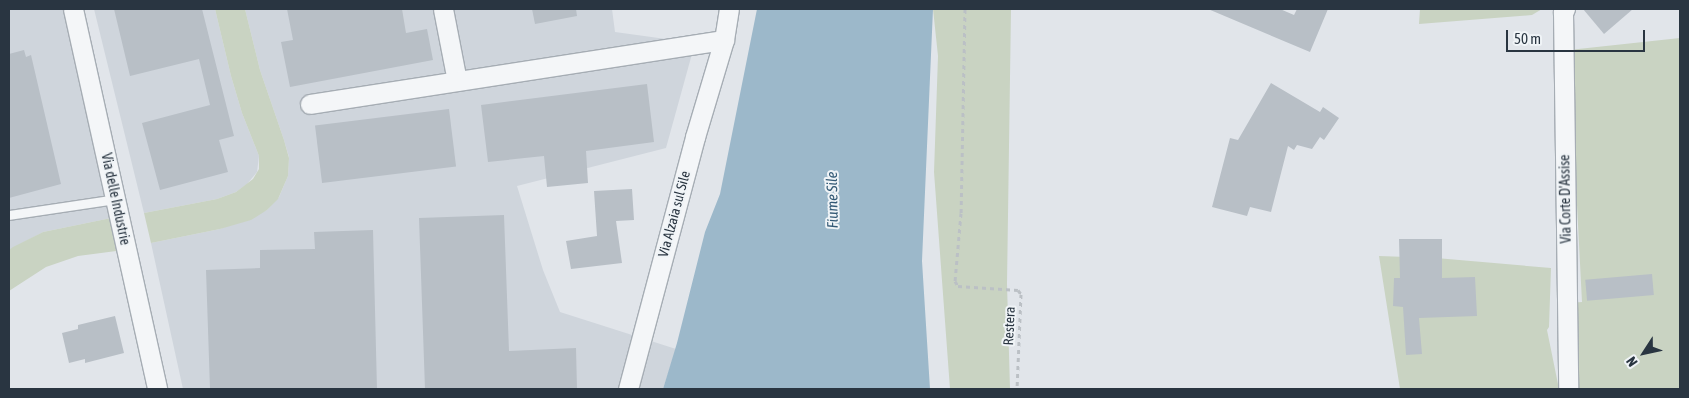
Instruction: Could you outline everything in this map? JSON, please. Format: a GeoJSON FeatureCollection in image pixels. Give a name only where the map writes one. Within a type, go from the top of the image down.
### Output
{"type":"FeatureCollection","features":[{"type":"Feature","properties":{"kind":"street","name":"Via delle Industrie"},"geometry":{"type":"LineString","coordinates":[[73,9],[157,389]]}},
{"type":"Feature","properties":{"kind":"street"},"geometry":{"type":"LineString","coordinates":[[443,9],[458,81]]}},
{"type":"Feature","properties":{"kind":"street","name":"Via Alzaia sul Sile"},"geometry":{"type":"LineString","coordinates":[[628,389],[695,137],[724,40],[729,9]]}},
{"type":"Feature","properties":{"kind":"street","name":"Via Corte D'Assise"},"geometry":{"type":"LineString","coordinates":[[1565,9],[1563,12],[1568,389]]}},
{"type":"Feature","properties":{"kind":"street"},"geometry":{"type":"LineString","coordinates":[[310,104],[724,40]]}},
{"type":"Feature","properties":{"kind":"lane"},"geometry":{"type":"LineString","coordinates":[[9,215],[116,199]]}},
{"type":"Feature","properties":{"kind":"path","name":"Restera"},"geometry":{"type":"LineString","coordinates":[[965,9],[961,214],[955,281],[958,286],[1011,289],[1018,290],[1021,294],[1017,389]]}},
{"type":"Feature","properties":{"kind":"shaded area"},"geometry":{"type":"Polygon","coordinates":[[[9,9],[65,9],[116,217],[43,232],[9,250],[9,9]]]}},
{"type":"Feature","properties":{"kind":"shaded area"},"geometry":{"type":"Polygon","coordinates":[[[94,9],[215,9],[242,113],[259,156],[257,172],[247,184],[236,192],[217,199],[144,213],[94,9]]]}},
{"type":"Feature","properties":{"kind":"shaded area"},"geometry":{"type":"Polygon","coordinates":[[[245,9],[612,9],[615,32],[695,43],[666,148],[517,186],[543,270],[560,312],[676,349],[663,389],[183,389],[151,243],[220,229],[267,210],[279,197],[288,176],[289,157],[260,70],[245,9]]]}},
{"type":"Feature","properties":{"kind":"green space"},"geometry":{"type":"Polygon","coordinates":[[[215,9],[245,9],[260,70],[289,158],[288,176],[278,199],[267,210],[251,220],[220,229],[151,243],[144,213],[217,199],[236,192],[253,179],[259,169],[259,156],[242,113],[215,9]]]}},
{"type":"Feature","properties":{"kind":"green space"},"geometry":{"type":"Polygon","coordinates":[[[933,9],[1011,9],[1007,284],[1010,389],[950,389],[934,172],[938,56],[933,9]]]}},
{"type":"Feature","properties":{"kind":"green space"},"geometry":{"type":"Polygon","coordinates":[[[1420,9],[1542,9],[1532,15],[1419,24],[1420,9]]]}},
{"type":"Feature","properties":{"kind":"green space"},"geometry":{"type":"Polygon","coordinates":[[[1680,38],[1680,389],[1575,389],[1570,303],[1582,302],[1569,50],[1680,38]]]}},
{"type":"Feature","properties":{"kind":"green space"},"geometry":{"type":"Polygon","coordinates":[[[116,217],[124,250],[78,256],[46,267],[9,291],[9,250],[13,247],[43,232],[116,217]]]}},
{"type":"Feature","properties":{"kind":"green space"},"geometry":{"type":"Polygon","coordinates":[[[1379,256],[1436,258],[1551,268],[1549,327],[1547,330],[1559,389],[1400,389],[1379,256]]]}},
{"type":"Feature","properties":{"kind":"water","name":"Fiume Sile"},"geometry":{"type":"Polygon","coordinates":[[[757,9],[933,9],[922,261],[930,389],[663,389],[677,343],[705,232],[720,194],[757,9]]]}},
{"type":"Feature","properties":{"kind":"building"},"geometry":{"type":"Polygon","coordinates":[[[114,9],[202,9],[234,136],[219,140],[228,172],[160,190],[142,123],[210,105],[199,59],[130,76],[114,9]]]}},
{"type":"Feature","properties":{"kind":"building"},"geometry":{"type":"Polygon","coordinates":[[[287,9],[402,9],[406,33],[427,29],[433,60],[290,87],[281,42],[293,40],[287,9]]]}},
{"type":"Feature","properties":{"kind":"building"},"geometry":{"type":"Polygon","coordinates":[[[532,9],[576,9],[577,16],[535,24],[532,9]]]}},
{"type":"Feature","properties":{"kind":"building"},"geometry":{"type":"Polygon","coordinates":[[[1208,9],[1280,9],[1294,15],[1297,9],[1328,9],[1310,52],[1208,9]]]}},
{"type":"Feature","properties":{"kind":"building"},"geometry":{"type":"Polygon","coordinates":[[[1583,9],[1633,9],[1604,34],[1583,9]]]}},
{"type":"Feature","properties":{"kind":"building"},"geometry":{"type":"Polygon","coordinates":[[[24,50],[26,57],[31,55],[61,184],[9,198],[9,54],[24,50]]]}},
{"type":"Feature","properties":{"kind":"building"},"geometry":{"type":"Polygon","coordinates":[[[1271,83],[1320,112],[1323,107],[1339,118],[1324,140],[1320,137],[1312,149],[1297,145],[1294,150],[1288,146],[1271,212],[1250,207],[1247,216],[1212,207],[1230,138],[1238,140],[1271,83]]]}},
{"type":"Feature","properties":{"kind":"building"},"geometry":{"type":"Polygon","coordinates":[[[647,84],[654,142],[586,151],[588,183],[547,187],[544,156],[488,162],[481,105],[647,84]]]}},
{"type":"Feature","properties":{"kind":"building"},"geometry":{"type":"Polygon","coordinates":[[[449,109],[456,167],[322,183],[315,125],[449,109]]]}},
{"type":"Feature","properties":{"kind":"building"},"geometry":{"type":"Polygon","coordinates":[[[632,189],[634,220],[616,221],[622,263],[571,269],[566,241],[597,236],[594,191],[632,189]]]}},
{"type":"Feature","properties":{"kind":"building"},"geometry":{"type":"Polygon","coordinates":[[[504,215],[509,351],[576,348],[577,389],[425,389],[419,218],[504,215]]]}},
{"type":"Feature","properties":{"kind":"building"},"geometry":{"type":"Polygon","coordinates":[[[373,230],[377,389],[210,389],[206,270],[260,268],[260,250],[315,249],[314,232],[373,230]]]}},
{"type":"Feature","properties":{"kind":"building"},"geometry":{"type":"Polygon","coordinates":[[[1399,239],[1442,239],[1442,278],[1475,277],[1477,316],[1419,318],[1422,354],[1406,355],[1403,307],[1393,306],[1394,278],[1400,278],[1399,239]]]}},
{"type":"Feature","properties":{"kind":"building"},"geometry":{"type":"Polygon","coordinates":[[[1652,274],[1654,295],[1587,301],[1585,280],[1652,274]]]}},
{"type":"Feature","properties":{"kind":"building"},"geometry":{"type":"Polygon","coordinates":[[[115,316],[124,353],[85,363],[85,359],[69,363],[62,333],[78,329],[78,325],[115,316]]]}}]}
